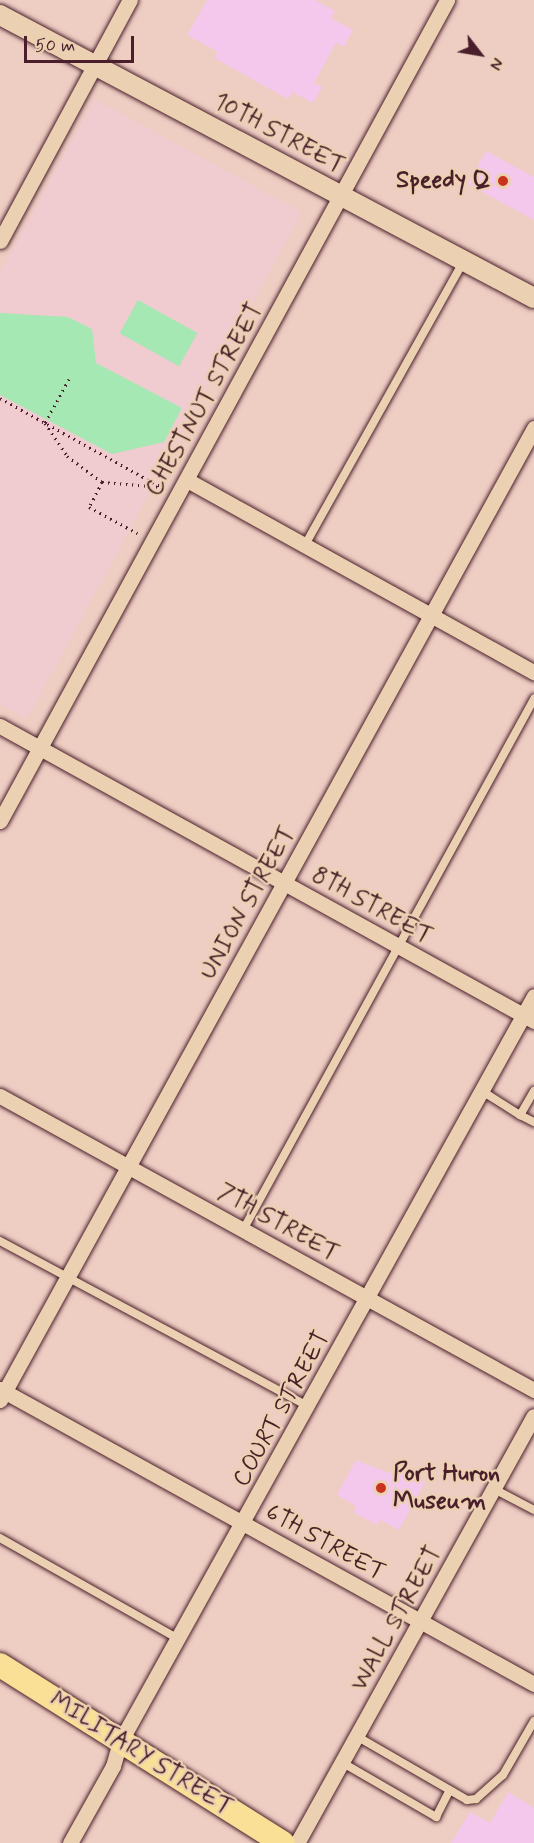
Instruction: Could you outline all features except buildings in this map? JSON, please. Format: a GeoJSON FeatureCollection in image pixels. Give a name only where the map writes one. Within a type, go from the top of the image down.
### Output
{"type":"FeatureCollection","features":[{"type":"Feature","properties":{"kind":"main road","name":"MILITARY STREET"},"geometry":{"type":"LineString","coordinates":[[0,1665],[283,1843]]}},
{"type":"Feature","properties":{"kind":"street"},"geometry":{"type":"LineString","coordinates":[[0,241],[130,0]]}},
{"type":"Feature","properties":{"kind":"street","name":"CHESTNUT STREET"},"geometry":{"type":"LineString","coordinates":[[0,822],[447,0]]}},
{"type":"Feature","properties":{"kind":"street","name":"10TH STREET"},"geometry":{"type":"LineString","coordinates":[[0,15],[534,298]]}},
{"type":"Feature","properties":{"kind":"street","name":"UNION STREET"},"geometry":{"type":"LineString","coordinates":[[2,1394],[68,1278],[534,428]]}},
{"type":"Feature","properties":{"kind":"street"},"geometry":{"type":"LineString","coordinates":[[187,480],[534,672]]}},
{"type":"Feature","properties":{"kind":"street","name":"8TH STREET"},"geometry":{"type":"LineString","coordinates":[[0,726],[529,1018]]}},
{"type":"Feature","properties":{"kind":"street","name":"COURT STREET"},"geometry":{"type":"LineString","coordinates":[[70,1843],[113,1766],[120,1742],[177,1638],[244,1524],[482,1091],[529,1018],[534,996]]}},
{"type":"Feature","properties":{"kind":"street","name":"7TH STREET"},"geometry":{"type":"LineString","coordinates":[[0,1096],[534,1390]]}},
{"type":"Feature","properties":{"kind":"street","name":"6TH STREET"},"geometry":{"type":"LineString","coordinates":[[2,1394],[534,1684]]}},
{"type":"Feature","properties":{"kind":"street","name":"WALL STREET"},"geometry":{"type":"LineString","coordinates":[[297,1843],[534,1416]]}},
{"type":"Feature","properties":{"kind":"lane"},"geometry":{"type":"LineString","coordinates":[[305,545],[464,261]]}},
{"type":"Feature","properties":{"kind":"lane"},"geometry":{"type":"LineString","coordinates":[[243,1230],[534,699]]}},
{"type":"Feature","properties":{"kind":"lane"},"geometry":{"type":"LineString","coordinates":[[482,1091],[534,1122]]}},
{"type":"Feature","properties":{"kind":"lane"},"geometry":{"type":"LineString","coordinates":[[520,1114],[534,1091]]}},
{"type":"Feature","properties":{"kind":"lane"},"geometry":{"type":"LineString","coordinates":[[0,1241],[309,1406]]}},
{"type":"Feature","properties":{"kind":"lane"},"geometry":{"type":"LineString","coordinates":[[494,1489],[534,1510]]}},
{"type":"Feature","properties":{"kind":"lane"},"geometry":{"type":"LineString","coordinates":[[0,1538],[177,1638]]}},
{"type":"Feature","properties":{"kind":"lane"},"geometry":{"type":"LineString","coordinates":[[357,1737],[450,1790],[476,1799],[503,1775],[534,1721]]}},
{"type":"Feature","properties":{"kind":"lane"},"geometry":{"type":"LineString","coordinates":[[343,1763],[436,1817],[450,1790]]}},
{"type":"Feature","properties":{"kind":"path"},"geometry":{"type":"LineString","coordinates":[[45,423],[69,379]]}},
{"type":"Feature","properties":{"kind":"path"},"geometry":{"type":"LineString","coordinates":[[0,398],[162,487],[102,482],[67,456],[45,423]]}},
{"type":"Feature","properties":{"kind":"path"},"geometry":{"type":"LineString","coordinates":[[102,482],[89,507],[137,533]]}},
{"type":"Feature","properties":{"kind":"shaded area"},"geometry":{"type":"Polygon","coordinates":[[[94,99],[302,212],[27,719],[0,704],[0,272],[94,99]]]}},
{"type":"Feature","properties":{"kind":"green space"},"geometry":{"type":"Polygon","coordinates":[[[138,300],[197,333],[179,366],[120,333],[138,300]]]}},
{"type":"Feature","properties":{"kind":"green space"},"geometry":{"type":"Polygon","coordinates":[[[0,313],[68,317],[92,329],[96,363],[182,408],[164,442],[112,454],[0,395],[0,313]]]}},
{"type":"Feature","properties":{"kind":"place","name":"Speedy Q"},"geometry":{"type":"Point","coordinates":[503,181]}},
{"type":"Feature","properties":{"kind":"place","name":"Port Huron Museum"},"geometry":{"type":"Point","coordinates":[381,1488]}}]}
